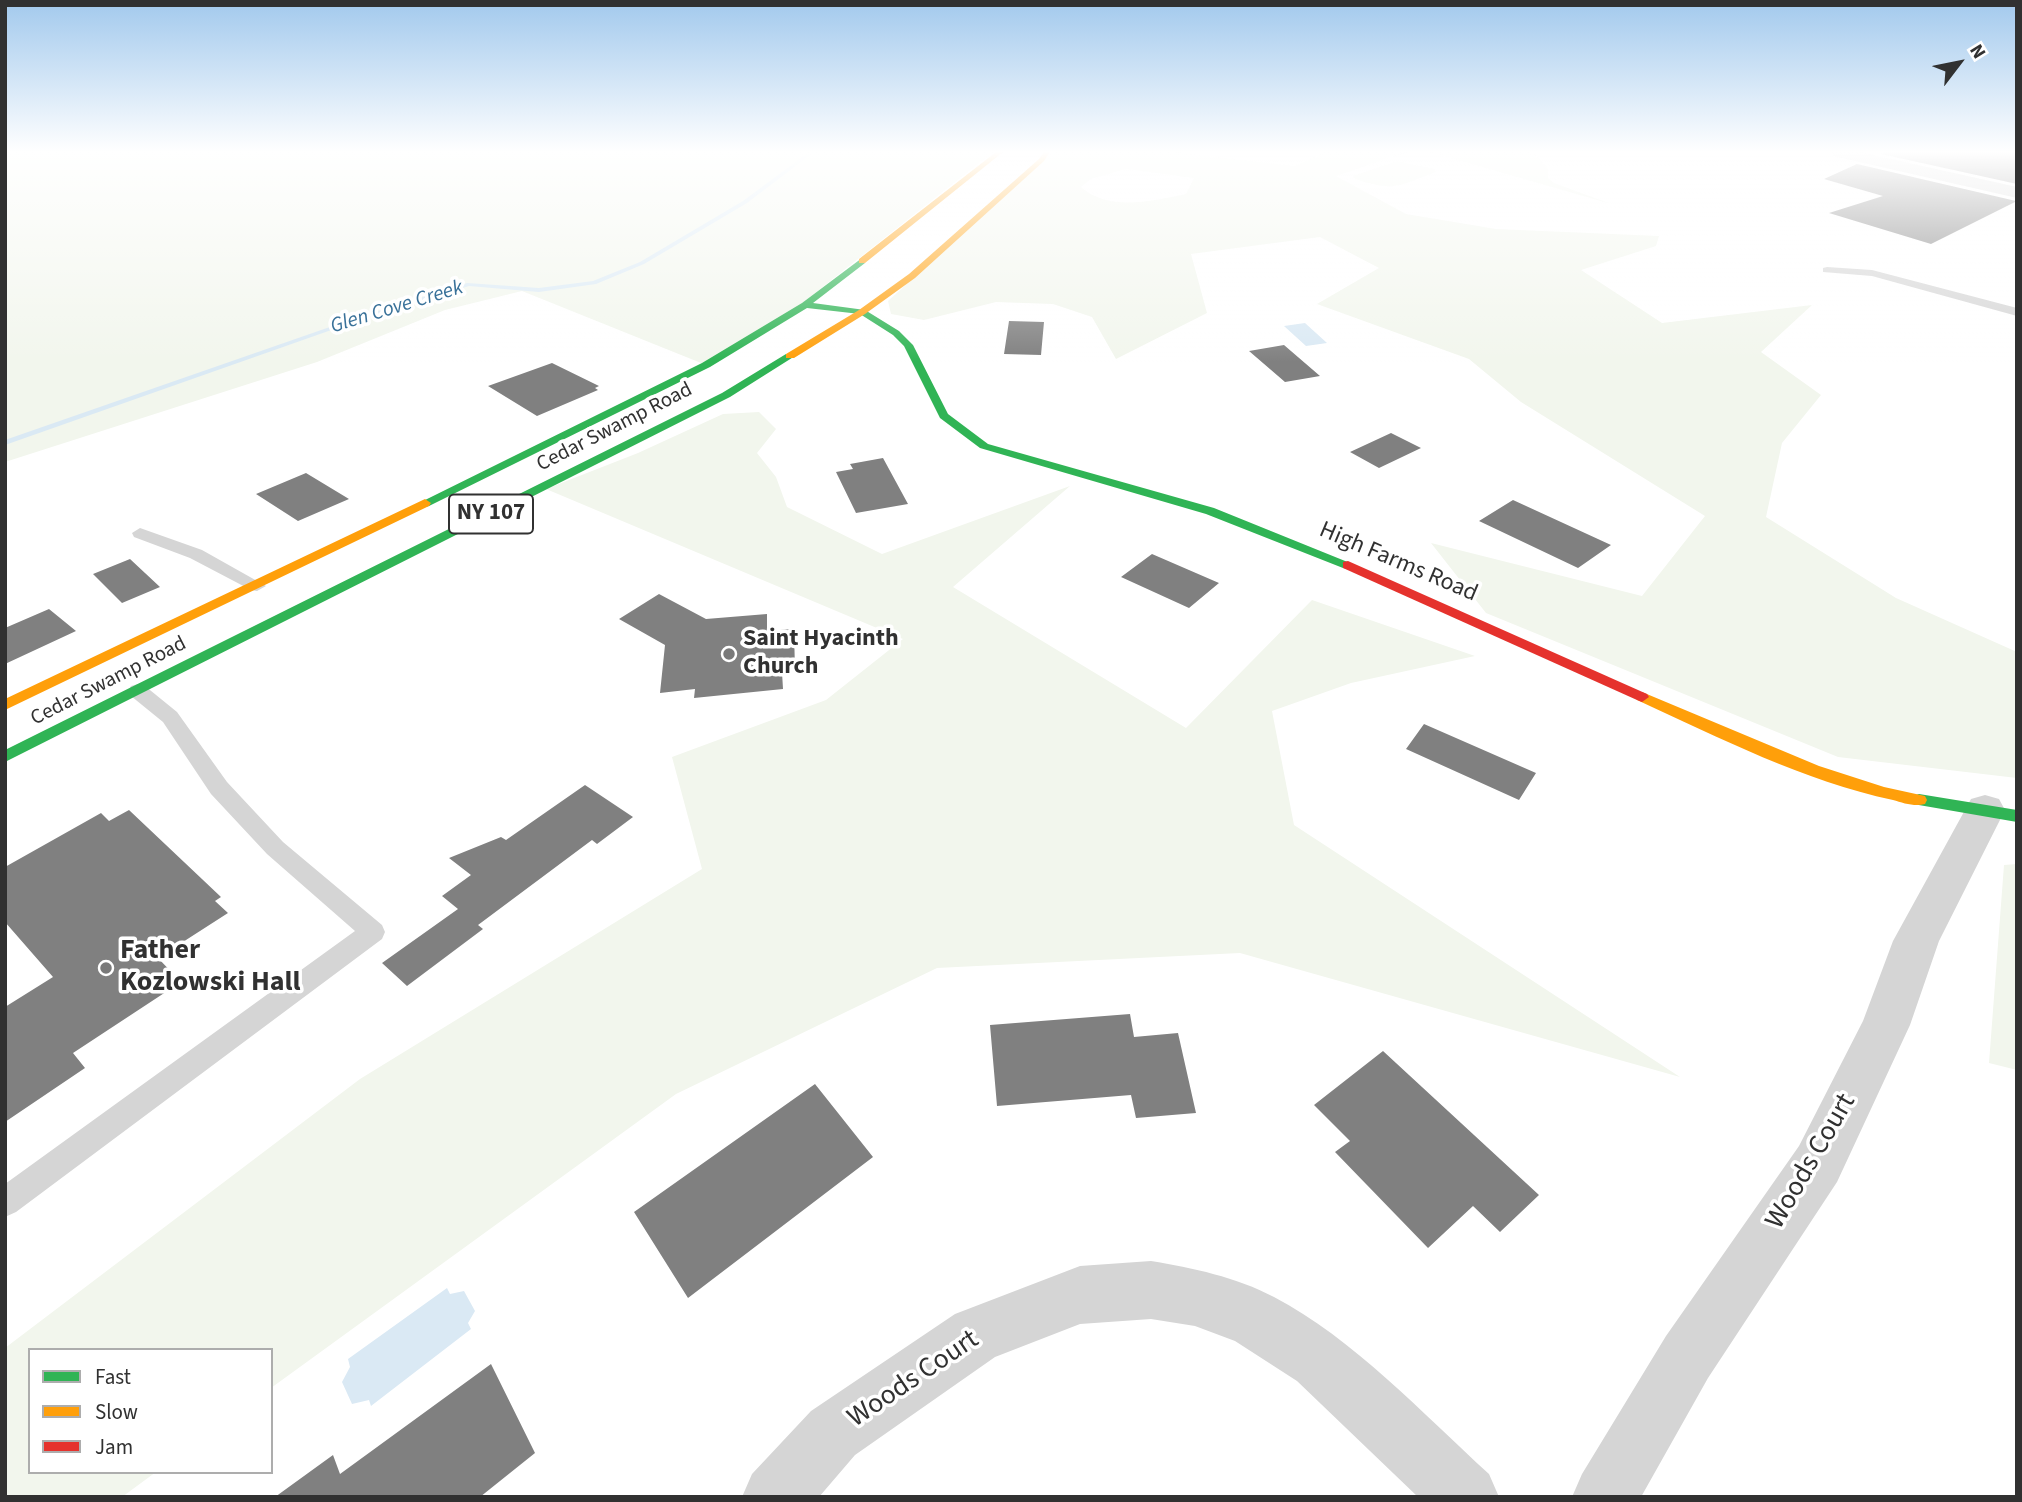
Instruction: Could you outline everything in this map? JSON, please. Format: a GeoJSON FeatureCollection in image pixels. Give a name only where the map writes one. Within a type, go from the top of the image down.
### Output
{"type":"FeatureCollection","features":[{"type":"Feature","properties":{"kind":"main road","name":"Cedar Swamp Road"},"geometry":{"type":"LineString","coordinates":[[5,705],[166,641],[257,586],[706,365],[805,305],[911,222]]}},
{"type":"Feature","properties":{"kind":"main road"},"geometry":{"type":"LineString","coordinates":[[962,232],[968,222]]}},
{"type":"Feature","properties":{"kind":"main road","name":"Cedar Swamp Road"},"geometry":{"type":"LineString","coordinates":[[5,757],[726,395],[862,312],[912,275],[973,222]]}},
{"type":"Feature","properties":{"kind":"main road","name":"High Farms Road"},"geometry":{"type":"LineString","coordinates":[[805,305],[862,312],[896,333],[908,345],[944,416],[984,446],[1210,510],[1348,565],[1759,749],[1827,775],[1886,793],[2001,813]]}},
{"type":"Feature","properties":{"kind":"main road"},"geometry":{"type":"LineString","coordinates":[[166,641],[195,662]]}},
{"type":"Feature","properties":{"kind":"street","name":"Woods Court"},"geometry":{"type":"LineString","coordinates":[[1605,1497],[1687,1357],[1818,1164],[1886,1025],[1916,942],[2001,813]]}},
{"type":"Feature","properties":{"kind":"street","name":"Woods Court"},"geometry":{"type":"LineString","coordinates":[[775,1497],[833,1433],[976,1335],[1080,1294],[1151,1290],[1195,1297],[1253,1318],[1318,1360],[1466,1497]]}},
{"type":"Feature","properties":{"kind":"lane"},"geometry":{"type":"LineString","coordinates":[[1827,270],[1872,273],[2017,312]]}},
{"type":"Feature","properties":{"kind":"lane"},"geometry":{"type":"LineString","coordinates":[[140,533],[196,554],[257,586]]}},
{"type":"Feature","properties":{"kind":"lane"},"geometry":{"type":"LineString","coordinates":[[5,1202],[373,932],[275,848],[219,788],[170,717],[138,691]]}},
{"type":"Feature","properties":{"kind":"shaded area"},"geometry":{"type":"Polygon","coordinates":[[[5,222],[905,222],[781,320],[706,365],[522,291],[445,310],[317,362],[5,462],[5,222]]]}},
{"type":"Feature","properties":{"kind":"shaded area"},"geometry":{"type":"Polygon","coordinates":[[[975,222],[1455,222],[1496,229],[1659,236],[1656,246],[1581,270],[1662,323],[1812,305],[1761,352],[1821,395],[1782,443],[1766,517],[1896,598],[2017,652],[2017,778],[1838,757],[1486,613],[1431,543],[1642,596],[1705,516],[1521,402],[1469,359],[1317,304],[1379,268],[1320,237],[1191,254],[1207,313],[1116,359],[1092,317],[1053,304],[996,302],[924,320],[891,314],[888,301],[975,222]]]}},
{"type":"Feature","properties":{"kind":"shaded area"},"geometry":{"type":"Polygon","coordinates":[[[1305,323],[1327,343],[1306,346],[1284,326],[1305,323]]]}},
{"type":"Feature","properties":{"kind":"shaded area"},"geometry":{"type":"Polygon","coordinates":[[[759,412],[776,429],[757,453],[776,477],[787,507],[882,554],[1070,486],[953,587],[1186,728],[1312,600],[1475,656],[1351,683],[1272,711],[1294,825],[1680,1077],[1240,953],[937,968],[676,1094],[273,1387],[273,1348],[28,1348],[28,1474],[153,1474],[122,1497],[5,1497],[5,1348],[360,1079],[702,869],[672,757],[826,700],[903,639],[546,489],[638,453],[723,414],[759,412]]]}},
{"type":"Feature","properties":{"kind":"shaded area"},"geometry":{"type":"Polygon","coordinates":[[[2017,864],[2017,1070],[1989,1063],[2004,865],[2017,864]]]}},
{"type":"Feature","properties":{"kind":"shaded area"},"geometry":{"type":"Polygon","coordinates":[[[447,1288],[450,1294],[464,1291],[475,1311],[468,1323],[471,1329],[371,1406],[369,1400],[352,1404],[342,1382],[350,1367],[348,1359],[447,1288]]]}},
{"type":"Feature","properties":{"kind":"building"},"geometry":{"type":"Polygon","coordinates":[[[1859,222],[1975,222],[1931,244],[1859,222]]]}},
{"type":"Feature","properties":{"kind":"building"},"geometry":{"type":"Polygon","coordinates":[[[1009,321],[1044,322],[1041,355],[1004,354],[1009,321]]]}},
{"type":"Feature","properties":{"kind":"building"},"geometry":{"type":"Polygon","coordinates":[[[1284,345],[1320,376],[1285,382],[1249,351],[1284,345]]]}},
{"type":"Feature","properties":{"kind":"building"},"geometry":{"type":"Polygon","coordinates":[[[552,363],[599,386],[595,388],[598,390],[537,416],[488,386],[552,363]]]}},
{"type":"Feature","properties":{"kind":"building"},"geometry":{"type":"Polygon","coordinates":[[[1391,433],[1421,448],[1379,468],[1350,452],[1391,433]]]}},
{"type":"Feature","properties":{"kind":"building"},"geometry":{"type":"Polygon","coordinates":[[[883,458],[908,504],[856,513],[836,472],[853,469],[850,464],[883,458]]]}},
{"type":"Feature","properties":{"kind":"building"},"geometry":{"type":"Polygon","coordinates":[[[306,473],[349,499],[298,521],[256,494],[306,473]]]}},
{"type":"Feature","properties":{"kind":"building"},"geometry":{"type":"Polygon","coordinates":[[[1513,500],[1611,545],[1578,568],[1479,521],[1513,500]]]}},
{"type":"Feature","properties":{"kind":"building"},"geometry":{"type":"Polygon","coordinates":[[[1152,554],[1219,583],[1189,608],[1121,577],[1152,554]]]}},
{"type":"Feature","properties":{"kind":"building"},"geometry":{"type":"Polygon","coordinates":[[[130,559],[160,587],[122,603],[93,574],[130,559]]]}},
{"type":"Feature","properties":{"kind":"building","name":"Saint Hyacinth Church"},"geometry":{"type":"Polygon","coordinates":[[[659,594],[706,619],[767,614],[767,631],[794,629],[795,671],[782,672],[783,689],[694,698],[695,689],[660,693],[665,645],[619,619],[659,594]]]}},
{"type":"Feature","properties":{"kind":"building"},"geometry":{"type":"Polygon","coordinates":[[[49,609],[76,631],[5,664],[5,628],[49,609]]]}},
{"type":"Feature","properties":{"kind":"building"},"geometry":{"type":"Polygon","coordinates":[[[1424,724],[1536,773],[1519,800],[1406,749],[1424,724]]]}},
{"type":"Feature","properties":{"kind":"building"},"geometry":{"type":"Polygon","coordinates":[[[585,785],[633,817],[597,844],[592,840],[478,925],[483,929],[407,986],[382,963],[458,909],[442,896],[471,875],[449,858],[501,837],[506,840],[585,785]]]}},
{"type":"Feature","properties":{"kind":"building","name":"Father Kozlowski Hall"},"geometry":{"type":"Polygon","coordinates":[[[129,810],[221,897],[215,901],[228,913],[158,958],[181,982],[73,1053],[85,1068],[5,1122],[5,1007],[53,977],[5,922],[5,867],[101,813],[109,821],[129,810]]]}},
{"type":"Feature","properties":{"kind":"building"},"geometry":{"type":"Polygon","coordinates":[[[1130,1014],[1134,1037],[1178,1033],[1196,1113],[1136,1118],[1131,1095],[997,1106],[990,1025],[1130,1014]]]}},
{"type":"Feature","properties":{"kind":"building"},"geometry":{"type":"Polygon","coordinates":[[[1383,1051],[1539,1195],[1500,1232],[1473,1206],[1428,1248],[1335,1152],[1350,1141],[1314,1105],[1383,1051]]]}},
{"type":"Feature","properties":{"kind":"building"},"geometry":{"type":"Polygon","coordinates":[[[815,1084],[873,1157],[688,1298],[634,1212],[815,1084]]]}},
{"type":"Feature","properties":{"kind":"building"},"geometry":{"type":"Polygon","coordinates":[[[491,1364],[535,1453],[480,1497],[275,1497],[333,1455],[340,1474],[491,1364]]]}},
{"type":"Feature","properties":{"kind":"waterway","name":"Glen Cove Creek"},"geometry":{"type":"LineString","coordinates":[[5,443],[352,321],[469,284],[539,290],[594,283],[642,263],[711,222]]}},
{"type":"Feature","properties":{"kind":"traffic: fast"},"geometry":{"type":"LineString","coordinates":[[425,503],[706,365],[805,305],[862,261]]}},
{"type":"Feature","properties":{"kind":"traffic: fast"},"geometry":{"type":"LineString","coordinates":[[805,305],[862,312],[896,333],[908,345],[944,416],[984,446],[1210,511],[1348,565]]}},
{"type":"Feature","properties":{"kind":"traffic: fast"},"geometry":{"type":"LineString","coordinates":[[5,757],[726,395],[790,356]]}},
{"type":"Feature","properties":{"kind":"traffic: fast"},"geometry":{"type":"LineString","coordinates":[[1919,800],[2017,816]]}},
{"type":"Feature","properties":{"kind":"traffic: slow"},"geometry":{"type":"LineString","coordinates":[[862,261],[911,222]]}},
{"type":"Feature","properties":{"kind":"traffic: slow"},"geometry":{"type":"LineString","coordinates":[[790,356],[862,312],[912,276],[972,222]]}},
{"type":"Feature","properties":{"kind":"traffic: slow"},"geometry":{"type":"LineString","coordinates":[[5,705],[425,503]]}},
{"type":"Feature","properties":{"kind":"traffic: slow"},"geometry":{"type":"LineString","coordinates":[[1642,697],[1778,757],[1884,793],[1919,800]]}},
{"type":"Feature","properties":{"kind":"traffic: jam"},"geometry":{"type":"LineString","coordinates":[[1348,565],[1642,697]]}},
{"type":"Feature","properties":{"kind":"place","name":"Saint Hyacinth Church"},"geometry":{"type":"Point","coordinates":[729,654]}},
{"type":"Feature","properties":{"kind":"place","name":"Father Kozlowski Hall"},"geometry":{"type":"Point","coordinates":[106,968]}}]}
